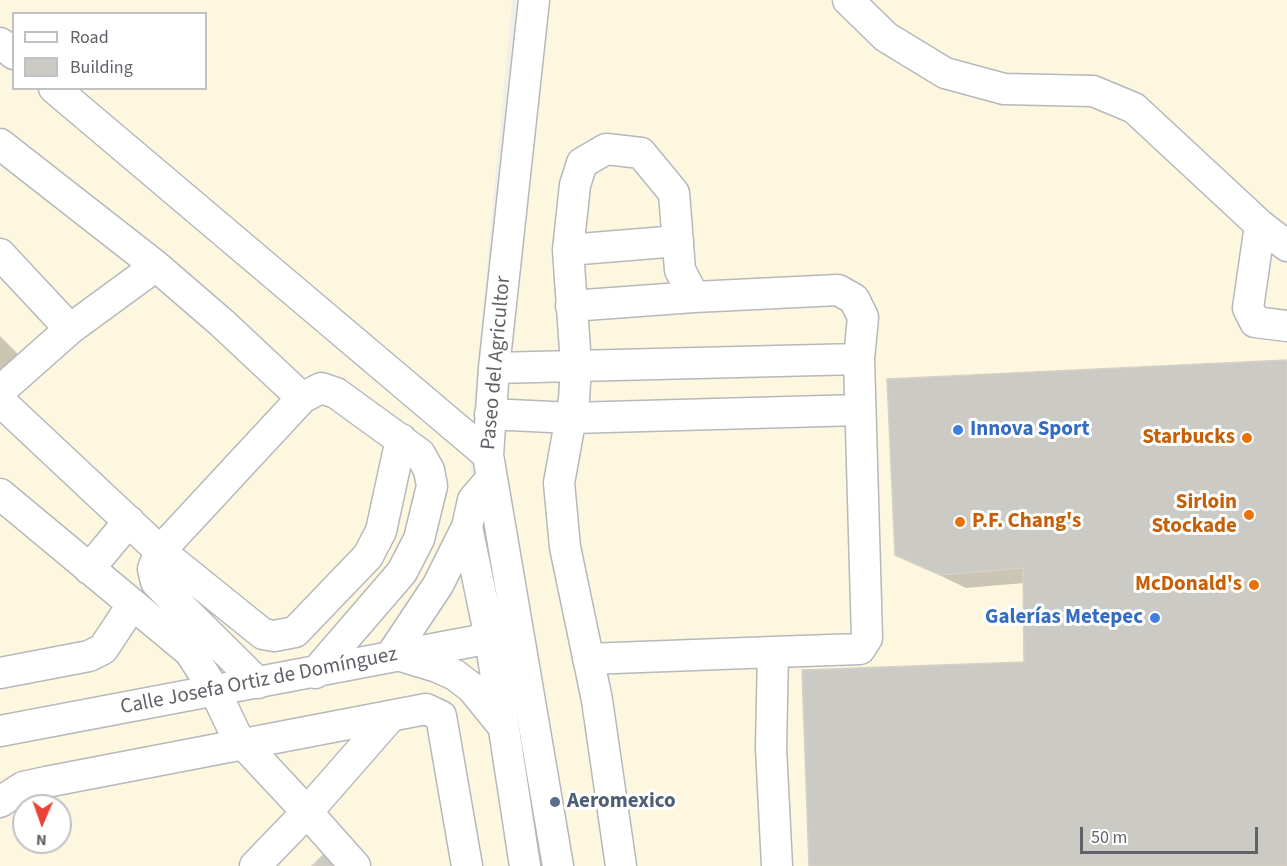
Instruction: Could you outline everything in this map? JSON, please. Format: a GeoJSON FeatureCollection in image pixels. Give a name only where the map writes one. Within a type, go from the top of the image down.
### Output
{"type":"FeatureCollection","features":[{"type":"Feature","properties":{"kind":"street","name":"Paseo del Agricultor"},"geometry":{"type":"LineString","coordinates":[[534,0],[494,368],[490,414],[490,467],[504,636],[558,866]]}},
{"type":"Feature","properties":{"kind":"street"},"geometry":{"type":"LineString","coordinates":[[848,0],[886,37],[945,73],[1004,88],[1093,91],[1134,108],[1260,225],[1287,246]]}},
{"type":"Feature","properties":{"kind":"street"},"geometry":{"type":"LineString","coordinates":[[0,43],[12,52]]}},
{"type":"Feature","properties":{"kind":"street"},"geometry":{"type":"LineString","coordinates":[[56,90],[490,467],[473,500],[467,527],[438,585],[394,657],[437,667],[455,675],[472,688],[502,726]]}},
{"type":"Feature","properties":{"kind":"street"},"geometry":{"type":"LineString","coordinates":[[0,144],[156,266],[222,323],[302,398]]}},
{"type":"Feature","properties":{"kind":"street"},"geometry":{"type":"LineString","coordinates":[[621,866],[597,700],[560,512],[559,483],[571,418],[576,365],[568,250],[575,185],[582,163],[606,149],[641,153],[674,193],[680,270],[694,297]]}},
{"type":"Feature","properties":{"kind":"street"},"geometry":{"type":"LineString","coordinates":[[1260,225],[1248,308],[1255,322],[1287,326]]}},
{"type":"Feature","properties":{"kind":"street"},"geometry":{"type":"LineString","coordinates":[[568,250],[678,241]]}},
{"type":"Feature","properties":{"kind":"street"},"geometry":{"type":"LineString","coordinates":[[0,254],[70,329]]}},
{"type":"Feature","properties":{"kind":"street"},"geometry":{"type":"LineString","coordinates":[[0,391],[70,329],[156,266]]}},
{"type":"Feature","properties":{"kind":"street"},"geometry":{"type":"LineString","coordinates":[[571,306],[838,290],[854,299],[863,317],[859,359],[866,644],[852,651],[588,659]]}},
{"type":"Feature","properties":{"kind":"street"},"geometry":{"type":"LineString","coordinates":[[494,368],[859,359]]}},
{"type":"Feature","properties":{"kind":"street"},"geometry":{"type":"LineString","coordinates":[[258,683],[156,582],[153,568],[160,551],[302,398],[315,389],[328,389],[420,454],[429,470],[432,486],[418,539],[402,572],[315,673]]}},
{"type":"Feature","properties":{"kind":"street"},"geometry":{"type":"LineString","coordinates":[[0,401],[160,551],[263,634],[286,636],[295,632],[368,556],[381,531],[401,439]]}},
{"type":"Feature","properties":{"kind":"street"},"geometry":{"type":"LineString","coordinates":[[490,414],[571,418],[860,410]]}},
{"type":"Feature","properties":{"kind":"street"},"geometry":{"type":"LineString","coordinates":[[0,494],[190,652],[215,691],[232,728],[245,746],[355,866]]}},
{"type":"Feature","properties":{"kind":"street"},"geometry":{"type":"LineString","coordinates":[[89,569],[129,521]]}},
{"type":"Feature","properties":{"kind":"street"},"geometry":{"type":"LineString","coordinates":[[467,527],[504,636],[502,726],[525,866]]}},
{"type":"Feature","properties":{"kind":"street"},"geometry":{"type":"LineString","coordinates":[[0,673],[89,656],[103,649],[132,604]]}},
{"type":"Feature","properties":{"kind":"street","name":"Calle Josefa Ortiz de Domínguez"},"geometry":{"type":"LineString","coordinates":[[0,731],[504,636]]}},
{"type":"Feature","properties":{"kind":"street"},"geometry":{"type":"LineString","coordinates":[[774,652],[771,748],[777,866]]}},
{"type":"Feature","properties":{"kind":"street"},"geometry":{"type":"LineString","coordinates":[[0,802],[23,787],[187,753],[245,746],[426,709],[441,716],[467,866]]}},
{"type":"Feature","properties":{"kind":"street"},"geometry":{"type":"LineString","coordinates":[[255,866],[307,812],[391,716]]}},
{"type":"Feature","properties":{"kind":"shaded area"},"geometry":{"type":"Polygon","coordinates":[[[0,0],[512,0],[469,457],[541,866],[0,866],[0,0]]]}},
{"type":"Feature","properties":{"kind":"shaded area"},"geometry":{"type":"Polygon","coordinates":[[[545,0],[1287,0],[1287,866],[573,866],[502,454],[545,0]]]}},
{"type":"Feature","properties":{"kind":"building","name":"Galerías Metepec"},"geometry":{"type":"Polygon","coordinates":[[[1287,360],[1287,866],[809,866],[802,670],[1024,662],[1023,568],[940,575],[895,555],[887,379],[1287,360]]]}},
{"type":"Feature","properties":{"kind":"building"},"geometry":{"type":"Polygon","coordinates":[[[327,851],[341,866],[312,866],[327,851]]]}},
{"type":"Feature","properties":{"kind":"place","name":"Innova Sport"},"geometry":{"type":"Point","coordinates":[958,430]}},
{"type":"Feature","properties":{"kind":"place","name":"Starbucks"},"geometry":{"type":"Point","coordinates":[1247,438]}},
{"type":"Feature","properties":{"kind":"place","name":"Sirloin Stockade"},"geometry":{"type":"Point","coordinates":[1249,515]}},
{"type":"Feature","properties":{"kind":"place","name":"P.F. Chang's"},"geometry":{"type":"Point","coordinates":[960,522]}},
{"type":"Feature","properties":{"kind":"place","name":"McDonald's"},"geometry":{"type":"Point","coordinates":[1254,585]}},
{"type":"Feature","properties":{"kind":"place","name":"Galerías Metepec"},"geometry":{"type":"Point","coordinates":[1155,618]}},
{"type":"Feature","properties":{"kind":"place","name":"Aeromexico"},"geometry":{"type":"Point","coordinates":[555,802]}}]}
